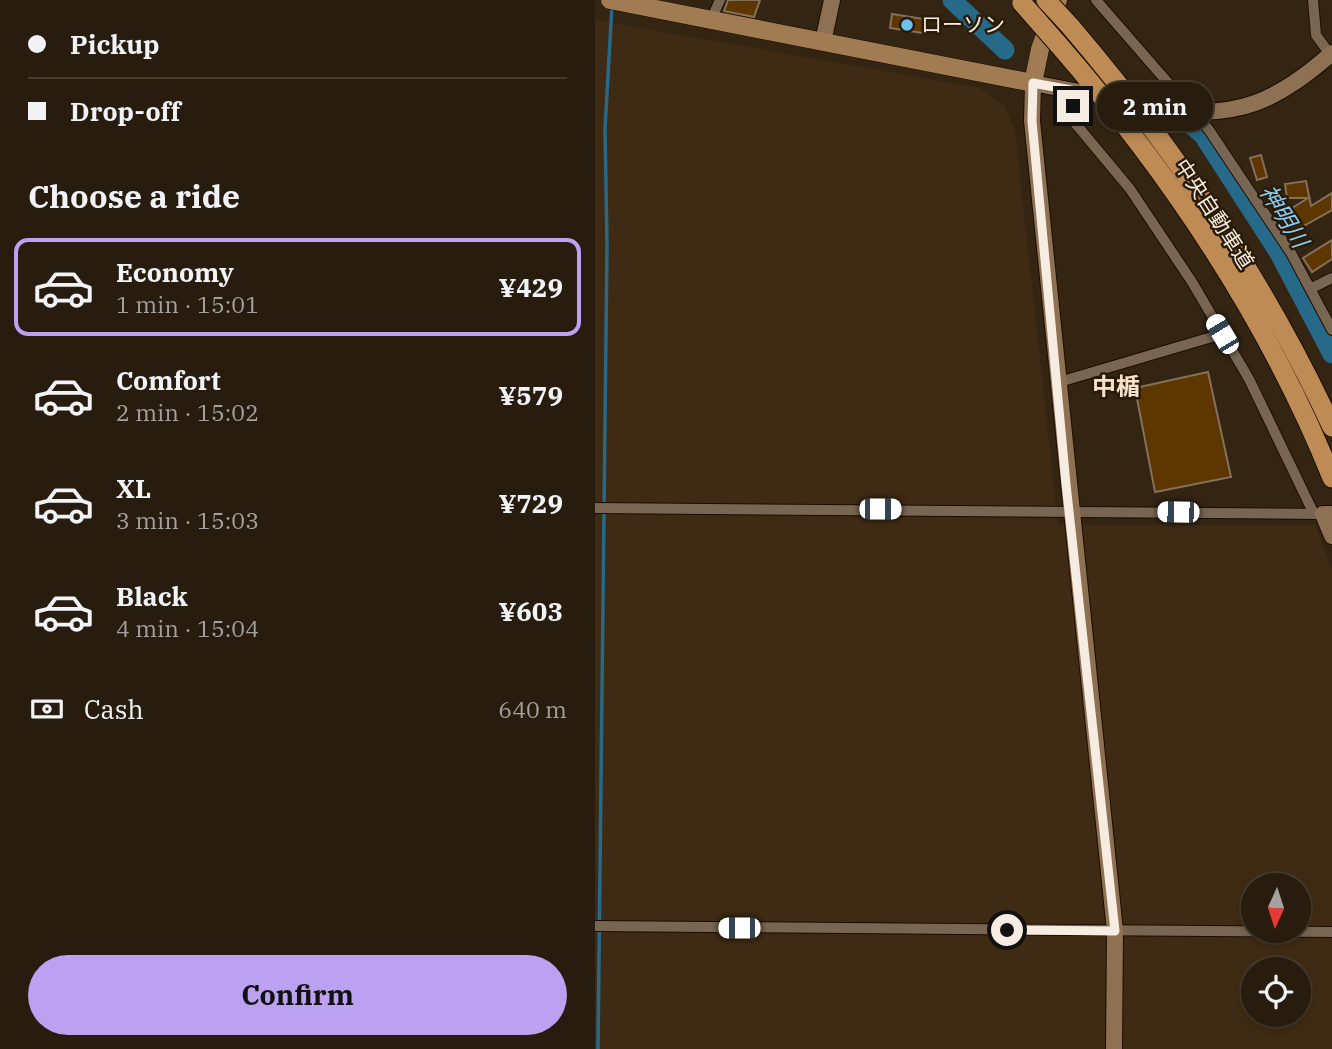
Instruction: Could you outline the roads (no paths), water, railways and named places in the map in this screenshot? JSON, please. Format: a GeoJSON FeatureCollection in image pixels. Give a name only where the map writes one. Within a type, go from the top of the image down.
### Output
{"type":"FeatureCollection","features":[{"type":"Feature","properties":{"kind":"highway","name":"中央自動車道"},"geometry":{"type":"LineString","coordinates":[[1047,0],[1116,80],[1209,205],[1280,323],[1332,427]]}},
{"type":"Feature","properties":{"kind":"highway","name":"中央自動車道"},"geometry":{"type":"LineString","coordinates":[[1020,1],[1139,143],[1222,264],[1294,395],[1332,478]]}},
{"type":"Feature","properties":{"kind":"main road"},"geometry":{"type":"LineString","coordinates":[[616,1],[1033,83],[1040,49],[1058,0]]}},
{"type":"Feature","properties":{"kind":"street"},"geometry":{"type":"LineString","coordinates":[[711,20],[720,0]]}},
{"type":"Feature","properties":{"kind":"street"},"geometry":{"type":"LineString","coordinates":[[823,42],[832,0]]}},
{"type":"Feature","properties":{"kind":"street"},"geometry":{"type":"LineString","coordinates":[[1096,0],[1209,130],[1312,288],[1332,330]]}},
{"type":"Feature","properties":{"kind":"street"},"geometry":{"type":"LineString","coordinates":[[1164,108],[1192,113],[1232,110],[1266,100],[1307,76],[1331,55],[1317,35],[1313,0]]}},
{"type":"Feature","properties":{"kind":"street"},"geometry":{"type":"LineString","coordinates":[[1114,1049],[1115,931],[1056,383],[1032,121],[1033,83],[1077,91],[1075,123],[1130,189],[1222,334],[1323,514],[1332,536]]}},
{"type":"Feature","properties":{"kind":"street"},"geometry":{"type":"LineString","coordinates":[[1312,288],[1332,278]]}},
{"type":"Feature","properties":{"kind":"street"},"geometry":{"type":"LineString","coordinates":[[1056,383],[1222,334]]}},
{"type":"Feature","properties":{"kind":"street"},"geometry":{"type":"LineString","coordinates":[[596,508],[1323,514]]}},
{"type":"Feature","properties":{"kind":"street"},"geometry":{"type":"LineString","coordinates":[[600,927],[1332,932]]}},
{"type":"Feature","properties":{"kind":"waterway","name":"神明川"},"geometry":{"type":"LineString","coordinates":[[952,0],[1005,50]]}},
{"type":"Feature","properties":{"kind":"waterway"},"geometry":{"type":"LineString","coordinates":[[598,1049],[607,245],[605,128],[612,5]]}},
{"type":"Feature","properties":{"kind":"waterway","name":"神明川"},"geometry":{"type":"LineString","coordinates":[[1176,119],[1189,123],[1203,135],[1279,253],[1332,354]]}},
{"type":"Feature","properties":{"kind":"tunnel"},"geometry":{"type":"LineString","coordinates":[[1125,101],[1164,108]]}},
{"type":"Feature","properties":{"kind":"place","name":"ローソン"},"geometry":{"type":"Point","coordinates":[907,25]}},
{"type":"Feature","properties":{"kind":"district","name":"中楯"},"geometry":{"type":"Point","coordinates":[1116,387]}}]}
